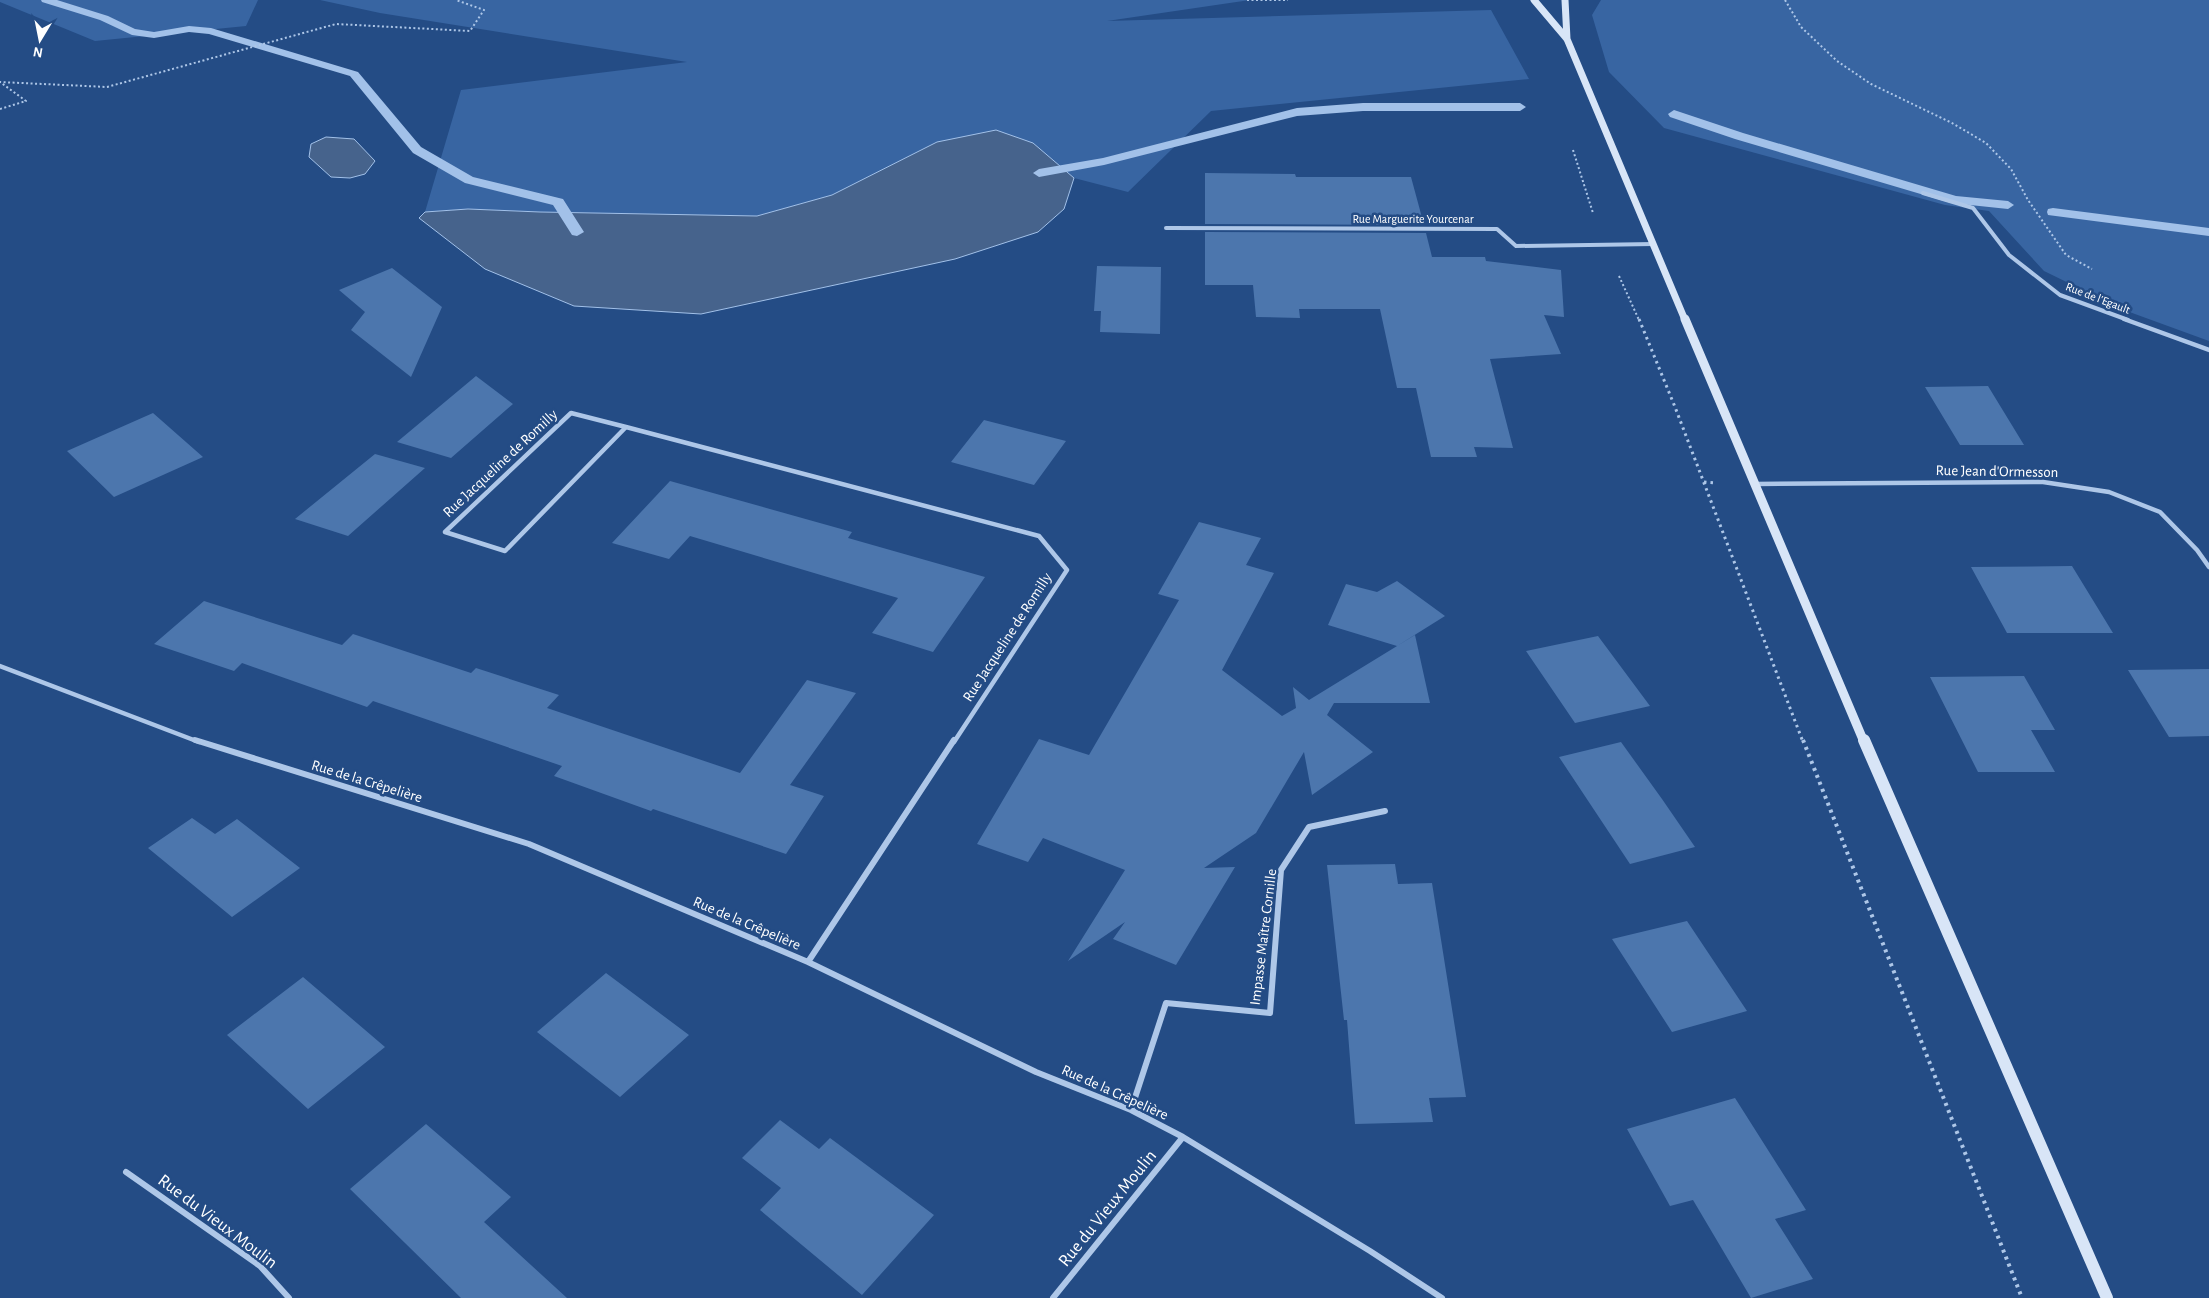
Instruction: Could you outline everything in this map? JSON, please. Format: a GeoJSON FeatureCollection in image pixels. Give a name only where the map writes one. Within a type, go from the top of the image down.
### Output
{"type":"FeatureCollection","features":[{"type":"Feature","properties":{"kind":"main road"},"geometry":{"type":"LineString","coordinates":[[1534,0],[1567,39],[1813,624],[2107,1298]]}},
{"type":"Feature","properties":{"kind":"main road"},"geometry":{"type":"LineString","coordinates":[[1565,0],[1567,39]]}},
{"type":"Feature","properties":{"kind":"street","name":"Rue de l'Egault"},"geometry":{"type":"LineString","coordinates":[[1924,193],[1973,208],[2009,255],[2060,295],[2209,350]]}},
{"type":"Feature","properties":{"kind":"street","name":"Rue Marguerite Yourcenar"},"geometry":{"type":"LineString","coordinates":[[1166,228],[1496,229],[1516,246],[1654,244]]}},
{"type":"Feature","properties":{"kind":"street","name":"Rue Jacqueline de Romilly"},"geometry":{"type":"LineString","coordinates":[[626,427],[505,551],[445,532],[571,413],[626,427],[1039,536],[1067,570],[808,962]]}},
{"type":"Feature","properties":{"kind":"street","name":"Rue Jean d'Ormesson"},"geometry":{"type":"LineString","coordinates":[[1755,484],[2043,482],[2109,492],[2160,512],[2197,550],[2209,567]]}},
{"type":"Feature","properties":{"kind":"street","name":"Rue de la Crêpelière"},"geometry":{"type":"LineString","coordinates":[[0,666],[197,741],[529,844],[808,962],[1036,1072],[1131,1110],[1183,1137],[1370,1251],[1442,1298]]}},
{"type":"Feature","properties":{"kind":"street","name":"Impasse Maître Cornille"},"geometry":{"type":"LineString","coordinates":[[1131,1110],[1166,1004],[1270,1013],[1281,870],[1309,827],[1386,810]]}},
{"type":"Feature","properties":{"kind":"street","name":"Rue du Vieux Moulin"},"geometry":{"type":"LineString","coordinates":[[1053,1298],[1183,1137]]}},
{"type":"Feature","properties":{"kind":"street","name":"Rue du Vieux Moulin"},"geometry":{"type":"LineString","coordinates":[[126,1172],[260,1266],[289,1298]]}},
{"type":"Feature","properties":{"kind":"path"},"geometry":{"type":"LineString","coordinates":[[0,109],[26,100],[0,82],[107,87],[336,24],[470,31],[484,10],[456,0]]}},
{"type":"Feature","properties":{"kind":"path"},"geometry":{"type":"LineString","coordinates":[[1247,0],[1288,0]]}},
{"type":"Feature","properties":{"kind":"path"},"geometry":{"type":"LineString","coordinates":[[1784,0],[1801,28],[1837,60],[1871,84],[1952,123],[1986,144],[2011,169],[2028,200],[2066,255],[2098,272]]}},
{"type":"Feature","properties":{"kind":"path"},"geometry":{"type":"LineString","coordinates":[[1581,175],[1603,245],[1637,314],[1704,482],[1765,644],[2022,1298]]}},
{"type":"Feature","properties":{"kind":"shaded area"},"geometry":{"type":"Polygon","coordinates":[[[0,0],[258,0],[246,26],[95,41],[0,2],[0,0]]]}},
{"type":"Feature","properties":{"kind":"shaded area"},"geometry":{"type":"Polygon","coordinates":[[[320,0],[1250,0],[1107,21],[1491,10],[1529,79],[1211,111],[1128,192],[1074,178],[1063,168],[937,142],[832,195],[757,216],[468,209],[425,212],[461,90],[687,62],[380,13],[320,0]]]}},
{"type":"Feature","properties":{"kind":"shaded area"},"geometry":{"type":"Polygon","coordinates":[[[1601,0],[2209,0],[2209,341],[2124,310],[2044,271],[1989,211],[1945,205],[1664,128],[1609,72],[1592,15],[1601,0]]]}},
{"type":"Feature","properties":{"kind":"shaded area"},"geometry":{"type":"Polygon","coordinates":[[[996,130],[1033,143],[1074,178],[1064,209],[1038,232],[955,259],[701,314],[574,306],[485,269],[419,218],[425,212],[468,209],[757,216],[832,195],[937,142],[996,130]]]}},
{"type":"Feature","properties":{"kind":"shaded area"},"geometry":{"type":"Polygon","coordinates":[[[326,137],[354,139],[375,161],[365,174],[350,178],[331,177],[309,157],[311,144],[326,137]]]}},
{"type":"Feature","properties":{"kind":"building"},"geometry":{"type":"Polygon","coordinates":[[[1205,173],[1295,174],[1296,177],[1411,177],[1424,225],[1205,224],[1205,173]]]}},
{"type":"Feature","properties":{"kind":"building"},"geometry":{"type":"Polygon","coordinates":[[[1205,232],[1426,233],[1432,257],[1485,257],[1486,261],[1561,270],[1564,317],[1544,315],[1561,354],[1490,359],[1513,448],[1474,447],[1477,457],[1431,457],[1416,388],[1397,388],[1380,309],[1299,309],[1300,318],[1256,317],[1253,285],[1205,285],[1205,232]]]}},
{"type":"Feature","properties":{"kind":"building"},"geometry":{"type":"Polygon","coordinates":[[[1097,266],[1161,267],[1160,334],[1100,332],[1101,311],[1094,311],[1097,266]]]}},
{"type":"Feature","properties":{"kind":"building"},"geometry":{"type":"Polygon","coordinates":[[[392,268],[442,307],[411,377],[351,330],[365,312],[339,290],[392,268]]]}},
{"type":"Feature","properties":{"kind":"building"},"geometry":{"type":"Polygon","coordinates":[[[476,376],[513,404],[451,458],[397,442],[476,376]]]}},
{"type":"Feature","properties":{"kind":"building"},"geometry":{"type":"Polygon","coordinates":[[[1988,386],[2024,445],[1960,445],[1925,387],[1988,386]]]}},
{"type":"Feature","properties":{"kind":"building"},"geometry":{"type":"Polygon","coordinates":[[[153,413],[203,457],[114,497],[67,451],[153,413]]]}},
{"type":"Feature","properties":{"kind":"building"},"geometry":{"type":"Polygon","coordinates":[[[984,420],[1066,441],[1034,485],[951,462],[984,420]]]}},
{"type":"Feature","properties":{"kind":"building"},"geometry":{"type":"Polygon","coordinates":[[[375,454],[425,468],[348,536],[295,519],[375,454]]]}},
{"type":"Feature","properties":{"kind":"building"},"geometry":{"type":"Polygon","coordinates":[[[670,481],[852,532],[848,538],[985,577],[933,652],[872,633],[898,598],[690,536],[669,559],[612,543],[670,481]]]}},
{"type":"Feature","properties":{"kind":"building"},"geometry":{"type":"Polygon","coordinates":[[[1199,522],[1261,538],[1246,565],[1274,573],[1222,670],[1282,716],[1296,708],[1293,687],[1309,700],[1415,635],[1430,703],[1334,703],[1327,715],[1373,752],[1312,795],[1304,752],[1256,833],[1204,868],[1235,867],[1176,965],[1113,939],[1125,922],[1068,961],[1125,870],[1043,838],[1028,862],[977,844],[1039,739],[1089,755],[1179,600],[1158,594],[1199,522]]]}},
{"type":"Feature","properties":{"kind":"building"},"geometry":{"type":"Polygon","coordinates":[[[2072,566],[2113,633],[2007,633],[1971,567],[2072,566]]]}},
{"type":"Feature","properties":{"kind":"building"},"geometry":{"type":"Polygon","coordinates":[[[1397,581],[1445,616],[1397,646],[1328,625],[1346,584],[1377,592],[1397,581]]]}},
{"type":"Feature","properties":{"kind":"building"},"geometry":{"type":"Polygon","coordinates":[[[204,601],[342,645],[353,634],[471,673],[476,668],[559,695],[547,708],[740,773],[807,680],[856,693],[790,785],[824,796],[786,854],[653,809],[651,811],[554,776],[562,766],[373,701],[367,707],[242,663],[234,671],[154,644],[204,601]]]}},
{"type":"Feature","properties":{"kind":"building"},"geometry":{"type":"Polygon","coordinates":[[[1598,636],[1650,706],[1575,723],[1526,651],[1598,636]]]}},
{"type":"Feature","properties":{"kind":"building"},"geometry":{"type":"Polygon","coordinates":[[[2209,669],[2209,736],[2169,737],[2128,670],[2209,669]]]}},
{"type":"Feature","properties":{"kind":"building"},"geometry":{"type":"Polygon","coordinates":[[[2024,676],[2055,730],[2031,730],[2055,772],[1978,772],[1930,677],[2024,676]]]}},
{"type":"Feature","properties":{"kind":"building"},"geometry":{"type":"Polygon","coordinates":[[[1621,742],[1695,847],[1630,864],[1559,757],[1621,742]]]}},
{"type":"Feature","properties":{"kind":"building"},"geometry":{"type":"Polygon","coordinates":[[[192,818],[215,834],[237,819],[300,868],[232,917],[148,848],[192,818]]]}},
{"type":"Feature","properties":{"kind":"building"},"geometry":{"type":"Polygon","coordinates":[[[1395,864],[1398,884],[1432,883],[1466,1097],[1429,1098],[1433,1122],[1355,1124],[1347,1020],[1344,1020],[1327,865],[1395,864]]]}},
{"type":"Feature","properties":{"kind":"building"},"geometry":{"type":"Polygon","coordinates":[[[1687,921],[1747,1011],[1672,1032],[1612,939],[1687,921]]]}},
{"type":"Feature","properties":{"kind":"building"},"geometry":{"type":"Polygon","coordinates":[[[606,973],[689,1035],[620,1097],[537,1032],[606,973]]]}},
{"type":"Feature","properties":{"kind":"building"},"geometry":{"type":"Polygon","coordinates":[[[303,977],[385,1047],[308,1109],[227,1035],[303,977]]]}},
{"type":"Feature","properties":{"kind":"building"},"geometry":{"type":"Polygon","coordinates":[[[1735,1098],[1806,1210],[1775,1219],[1813,1279],[1751,1298],[1693,1200],[1670,1206],[1627,1129],[1735,1098]]]}},
{"type":"Feature","properties":{"kind":"building"},"geometry":{"type":"Polygon","coordinates":[[[780,1120],[819,1149],[830,1138],[934,1215],[862,1295],[760,1210],[781,1188],[742,1158],[780,1120]]]}},
{"type":"Feature","properties":{"kind":"building"},"geometry":{"type":"Polygon","coordinates":[[[426,1124],[511,1197],[484,1222],[567,1298],[461,1298],[350,1189],[426,1124]]]}},
{"type":"Feature","properties":{"kind":"waterway"},"geometry":{"type":"LineString","coordinates":[[46,0],[104,18],[132,32],[154,35],[189,29],[211,31],[225,37],[354,74],[417,150],[469,180],[558,202],[577,232]]}},
{"type":"Feature","properties":{"kind":"waterway"},"geometry":{"type":"LineString","coordinates":[[1039,173],[1104,161],[1297,112],[1363,107],[1520,107]]}},
{"type":"Feature","properties":{"kind":"waterway"},"geometry":{"type":"LineString","coordinates":[[1674,114],[1739,136],[1955,200],[2008,205]]}},
{"type":"Feature","properties":{"kind":"waterway"},"geometry":{"type":"LineString","coordinates":[[2053,212],[2209,232]]}}]}
